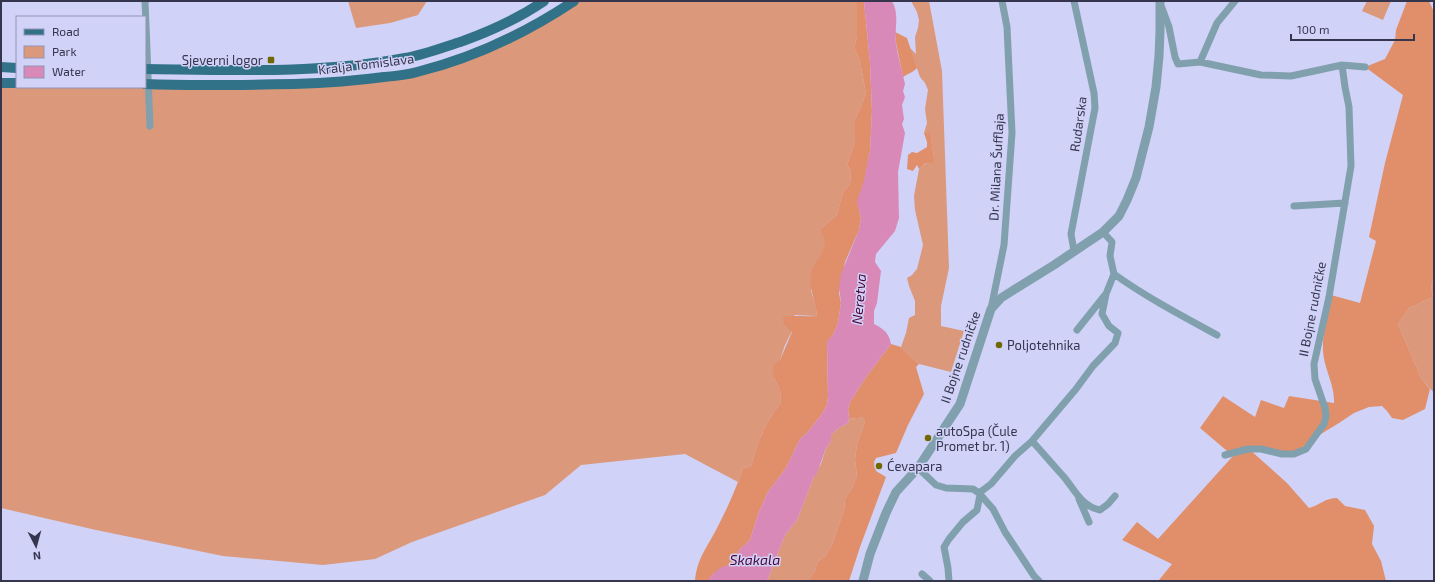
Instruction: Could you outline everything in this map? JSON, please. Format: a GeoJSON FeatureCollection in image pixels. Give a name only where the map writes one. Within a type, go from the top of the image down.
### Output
{"type":"FeatureCollection","features":[{"type":"Feature","properties":{"kind":"main road","name":"Kralja Tomislava"},"geometry":{"type":"LineString","coordinates":[[147,69],[318,68],[406,58],[436,50],[494,29],[544,1]]}},
{"type":"Feature","properties":{"kind":"main road","name":"Kralja Tomislava"},"geometry":{"type":"LineString","coordinates":[[147,84],[257,85],[322,83],[357,81],[416,73],[445,64],[499,43],[543,21],[574,1]]}},
{"type":"Feature","properties":{"kind":"main road"},"geometry":{"type":"LineString","coordinates":[[3,67],[16,68]]}},
{"type":"Feature","properties":{"kind":"main road"},"geometry":{"type":"LineString","coordinates":[[1,88],[9,83]]}},
{"type":"Feature","properties":{"kind":"street"},"geometry":{"type":"LineString","coordinates":[[145,1],[145,16]]}},
{"type":"Feature","properties":{"kind":"street","name":"Dr. Milana Šufflaja"},"geometry":{"type":"LineString","coordinates":[[991,309],[1004,245],[1012,133],[1008,35],[1002,1]]}},
{"type":"Feature","properties":{"kind":"street","name":"Rudarska"},"geometry":{"type":"LineString","coordinates":[[1074,1],[1094,93],[1095,108],[1071,234],[1074,251]]}},
{"type":"Feature","properties":{"kind":"street"},"geometry":{"type":"LineString","coordinates":[[1200,62],[1217,22],[1235,1]]}},
{"type":"Feature","properties":{"kind":"street","name":"II Bojne rudničke"},"geometry":{"type":"LineString","coordinates":[[1160,2],[1169,27],[1175,57],[1178,64],[1200,62],[1261,75],[1291,76],[1342,65],[1365,67]]}},
{"type":"Feature","properties":{"kind":"street","name":"II Bojne rudničke"},"geometry":{"type":"LineString","coordinates":[[863,581],[870,554],[896,492],[918,468],[960,404],[991,309],[1001,298],[1103,232],[1120,216],[1136,178],[1150,127],[1158,64],[1160,2]]}},
{"type":"Feature","properties":{"kind":"street"},"geometry":{"type":"LineString","coordinates":[[146,35],[150,126]]}},
{"type":"Feature","properties":{"kind":"street","name":"II Bojne rudničke"},"geometry":{"type":"LineString","coordinates":[[1225,455],[1248,449],[1261,449],[1282,454],[1294,454],[1306,449],[1324,424],[1326,408],[1315,379],[1314,364],[1329,297],[1351,166],[1349,107],[1344,87],[1342,65]]}},
{"type":"Feature","properties":{"kind":"street"},"geometry":{"type":"LineString","coordinates":[[1294,206],[1345,204]]}},
{"type":"Feature","properties":{"kind":"street"},"geometry":{"type":"LineString","coordinates":[[948,581],[948,568],[944,547],[964,522],[978,510],[980,494],[1032,441],[1076,389],[1093,366],[1115,343],[1118,332],[1109,326],[1102,314],[1106,294],[1114,274],[1110,256],[1112,242],[1103,232]]}},
{"type":"Feature","properties":{"kind":"street"},"geometry":{"type":"LineString","coordinates":[[1114,274],[1216,335]]}},
{"type":"Feature","properties":{"kind":"street"},"geometry":{"type":"LineString","coordinates":[[1077,330],[1106,294]]}},
{"type":"Feature","properties":{"kind":"street"},"geometry":{"type":"LineString","coordinates":[[1032,441],[1065,478],[1077,495],[1089,522]]}},
{"type":"Feature","properties":{"kind":"street"},"geometry":{"type":"LineString","coordinates":[[918,468],[936,485],[946,488],[973,489],[980,494],[993,509],[1005,532],[1034,576],[1039,581]]}},
{"type":"Feature","properties":{"kind":"street"},"geometry":{"type":"LineString","coordinates":[[1077,495],[1094,509],[1100,510],[1115,496]]}},
{"type":"Feature","properties":{"kind":"street"},"geometry":{"type":"LineString","coordinates":[[922,574],[930,581]]}},
{"type":"Feature","properties":{"kind":"green space"},"geometry":{"type":"Polygon","coordinates":[[[348,1],[427,1],[418,15],[390,23],[356,28],[348,1]]]}},
{"type":"Feature","properties":{"kind":"green space","name":"Sjeverni logor"},"geometry":{"type":"Polygon","coordinates":[[[574,1],[857,1],[857,37],[854,48],[860,61],[866,94],[855,120],[855,142],[847,165],[851,171],[850,184],[843,192],[837,215],[819,230],[824,236],[826,245],[811,291],[817,316],[795,315],[784,325],[792,331],[785,345],[774,378],[780,390],[781,403],[770,417],[762,433],[751,466],[743,468],[738,482],[685,454],[581,465],[545,495],[412,542],[375,559],[323,565],[223,556],[96,530],[1,508],[1,88],[10,83],[16,86],[16,88],[146,88],[322,83],[445,64],[574,1]]]}},
{"type":"Feature","properties":{"kind":"green space"},"geometry":{"type":"Polygon","coordinates":[[[911,1],[929,1],[942,71],[949,268],[941,306],[941,326],[964,331],[951,372],[919,364],[901,347],[909,318],[915,315],[915,301],[907,278],[917,269],[923,245],[915,210],[914,196],[919,169],[934,157],[930,134],[924,133],[927,123],[925,109],[928,90],[920,77],[910,48],[916,54],[915,37],[919,20],[917,12],[911,1]]]}},
{"type":"Feature","properties":{"kind":"green space"},"geometry":{"type":"Polygon","coordinates":[[[1367,1],[1391,1],[1383,20],[1362,11],[1367,1]]]}},
{"type":"Feature","properties":{"kind":"green space"},"geometry":{"type":"Polygon","coordinates":[[[1434,276],[1434,393],[1421,378],[1398,324],[1409,308],[1433,297],[1432,281],[1434,276]]]}},
{"type":"Feature","properties":{"kind":"green space"},"geometry":{"type":"Polygon","coordinates":[[[862,417],[865,422],[857,444],[855,459],[857,476],[845,499],[844,510],[832,545],[826,555],[817,563],[815,571],[808,581],[767,581],[785,535],[797,520],[814,476],[821,464],[826,448],[831,441],[831,435],[837,429],[848,423],[849,418],[857,419],[862,417]]]}},
{"type":"Feature","properties":{"kind":"shaded area"},"geometry":{"type":"Polygon","coordinates":[[[857,1],[864,1],[870,63],[872,111],[870,151],[859,210],[861,218],[859,230],[845,262],[839,293],[841,303],[838,323],[834,333],[827,343],[827,405],[807,433],[800,439],[786,468],[768,492],[759,512],[750,540],[739,550],[735,564],[713,574],[708,581],[695,581],[700,559],[728,506],[743,468],[751,466],[762,433],[770,417],[781,403],[780,390],[774,378],[773,366],[780,360],[792,332],[784,325],[783,317],[817,316],[812,291],[811,275],[822,253],[825,243],[819,230],[837,215],[843,192],[850,184],[851,171],[847,165],[855,142],[855,120],[866,94],[860,61],[854,48],[857,37],[857,1]]]}},
{"type":"Feature","properties":{"kind":"shaded area"},"geometry":{"type":"Polygon","coordinates":[[[1407,1],[1429,1],[1434,12],[1433,297],[1409,308],[1398,324],[1421,378],[1430,389],[1425,409],[1403,420],[1392,418],[1382,406],[1369,407],[1354,413],[1316,437],[1294,454],[1249,449],[1287,483],[1309,508],[1329,499],[1337,498],[1345,506],[1365,510],[1374,526],[1372,544],[1381,561],[1386,581],[1160,581],[1159,580],[1172,564],[1122,540],[1137,522],[1158,539],[1233,456],[1200,428],[1223,396],[1255,417],[1261,400],[1284,408],[1289,396],[1334,403],[1333,390],[1325,364],[1323,351],[1324,330],[1331,295],[1360,303],[1376,241],[1369,237],[1385,163],[1403,95],[1365,67],[1385,59],[1395,40],[1396,30],[1407,1]]]}},
{"type":"Feature","properties":{"kind":"shaded area"},"geometry":{"type":"Polygon","coordinates":[[[895,32],[907,38],[917,68],[903,77],[896,43],[895,32]]]}},
{"type":"Feature","properties":{"kind":"shaded area"},"geometry":{"type":"Polygon","coordinates":[[[924,133],[930,133],[934,157],[933,163],[926,163],[919,169],[917,165],[913,171],[907,169],[908,155],[912,152],[917,153],[927,147],[924,133]]]}},
{"type":"Feature","properties":{"kind":"shaded area"},"geometry":{"type":"Polygon","coordinates":[[[891,344],[901,347],[919,364],[916,367],[924,394],[896,453],[876,458],[874,462],[876,471],[886,477],[849,581],[808,581],[815,571],[817,563],[826,555],[832,545],[844,510],[845,499],[857,476],[855,459],[857,444],[865,422],[862,417],[857,419],[849,418],[848,410],[850,402],[866,377],[891,344]]]}},
{"type":"Feature","properties":{"kind":"water"},"geometry":{"type":"Polygon","coordinates":[[[864,1],[892,1],[896,12],[896,44],[905,84],[903,91],[905,97],[902,105],[904,119],[902,124],[905,133],[898,172],[899,218],[895,231],[876,254],[875,262],[881,271],[877,303],[874,311],[874,324],[886,332],[891,344],[866,377],[850,402],[848,410],[848,423],[837,429],[831,435],[831,441],[826,448],[797,520],[785,535],[767,581],[708,581],[719,569],[735,564],[739,550],[750,540],[759,512],[768,492],[786,468],[800,439],[807,433],[827,405],[827,342],[834,333],[838,323],[841,303],[839,287],[841,274],[859,230],[861,218],[857,202],[864,180],[870,151],[872,111],[870,63],[864,1]]]}},
{"type":"Feature","properties":{"kind":"place","name":"Sjeverni logor"},"geometry":{"type":"Point","coordinates":[271,60]}},
{"type":"Feature","properties":{"kind":"place","name":"Poljotehnika"},"geometry":{"type":"Point","coordinates":[999,345]}},
{"type":"Feature","properties":{"kind":"place","name":"autoSpa (Čule Promet br. 1)"},"geometry":{"type":"Point","coordinates":[928,438]}},
{"type":"Feature","properties":{"kind":"place","name":"Ćevapara"},"geometry":{"type":"Point","coordinates":[879,466]}},
{"type":"Feature","properties":{"kind":"water label","name":"Neretva"},"geometry":{"type":"Point","coordinates":[859,299]}},
{"type":"Feature","properties":{"kind":"water label","name":"Skakala"},"geometry":{"type":"Point","coordinates":[755,560]}}]}
